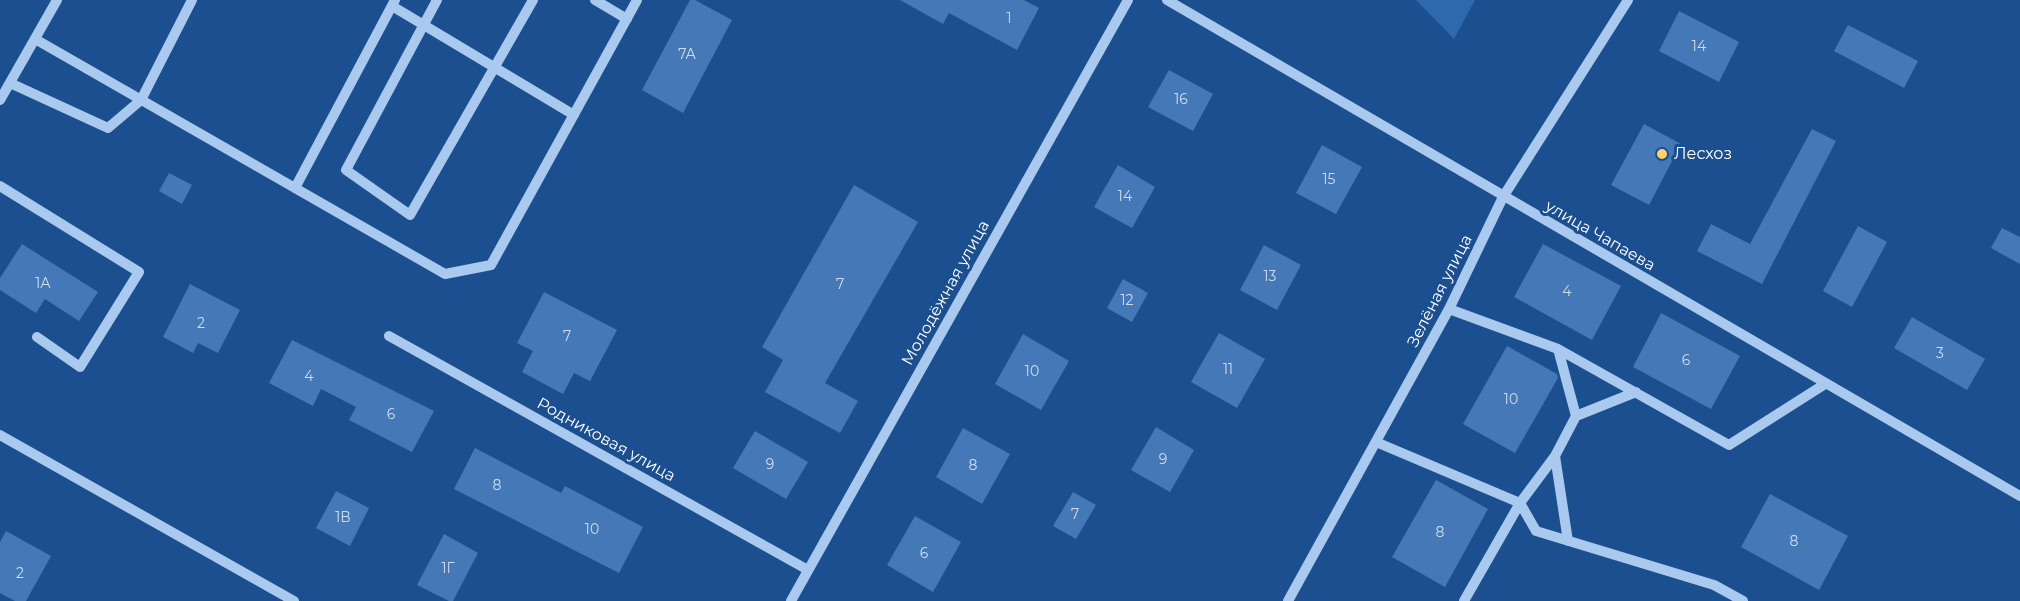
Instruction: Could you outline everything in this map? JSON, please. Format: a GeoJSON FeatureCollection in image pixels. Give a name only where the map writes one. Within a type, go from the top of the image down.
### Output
{"type":"FeatureCollection","features":[{"type":"Feature","properties":{"kind":"street"},"geometry":{"type":"LineString","coordinates":[[0,100],[57,0]]}},
{"type":"Feature","properties":{"kind":"street"},"geometry":{"type":"LineString","coordinates":[[10,83],[108,128],[141,100],[192,0]]}},
{"type":"Feature","properties":{"kind":"street"},"geometry":{"type":"LineString","coordinates":[[438,0],[346,170],[411,215],[533,0]]}},
{"type":"Feature","properties":{"kind":"street"},"geometry":{"type":"LineString","coordinates":[[595,0],[627,19]]}},
{"type":"Feature","properties":{"kind":"street"},"geometry":{"type":"LineString","coordinates":[[34,39],[445,274],[491,266],[637,0]]}},
{"type":"Feature","properties":{"kind":"street","name":"Молодёжная улица"},"geometry":{"type":"LineString","coordinates":[[791,601],[1128,0]]}},
{"type":"Feature","properties":{"kind":"street","name":"улица Чапаева"},"geometry":{"type":"LineString","coordinates":[[1167,0],[2020,496]]}},
{"type":"Feature","properties":{"kind":"street","name":"Зелёная улица"},"geometry":{"type":"LineString","coordinates":[[1288,601],[1449,309],[1503,197],[1628,0]]}},
{"type":"Feature","properties":{"kind":"street"},"geometry":{"type":"LineString","coordinates":[[296,188],[393,3],[424,25],[574,115]]}},
{"type":"Feature","properties":{"kind":"street"},"geometry":{"type":"LineString","coordinates":[[0,186],[139,272],[80,367],[37,337]]}},
{"type":"Feature","properties":{"kind":"street"},"geometry":{"type":"LineString","coordinates":[[1449,309],[1558,349],[1729,444],[1825,384]]}},
{"type":"Feature","properties":{"kind":"street","name":"Родниковая улица"},"geometry":{"type":"LineString","coordinates":[[389,336],[808,570]]}},
{"type":"Feature","properties":{"kind":"street"},"geometry":{"type":"LineString","coordinates":[[1558,349],[1576,416]]}},
{"type":"Feature","properties":{"kind":"street"},"geometry":{"type":"LineString","coordinates":[[1464,601],[1520,503],[1555,456],[1576,416],[1636,392]]}},
{"type":"Feature","properties":{"kind":"street"},"geometry":{"type":"LineString","coordinates":[[0,435],[294,601]]}},
{"type":"Feature","properties":{"kind":"street"},"geometry":{"type":"LineString","coordinates":[[1376,442],[1520,503],[1536,531],[1714,585],[1743,601]]}},
{"type":"Feature","properties":{"kind":"street"},"geometry":{"type":"LineString","coordinates":[[1555,456],[1568,541]]}},
{"type":"Feature","properties":{"kind":"shaded area"},"geometry":{"type":"Polygon","coordinates":[[[1416,0],[1475,0],[1454,39],[1416,0]]]}},
{"type":"Feature","properties":{"kind":"building"},"geometry":{"type":"Polygon","coordinates":[[[690,0],[695,0],[732,20],[683,113],[642,90],[690,0]]]}},
{"type":"Feature","properties":{"kind":"building"},"geometry":{"type":"Polygon","coordinates":[[[900,0],[1024,0],[1039,8],[1017,50],[949,13],[943,24],[900,0]]]}},
{"type":"Feature","properties":{"kind":"building"},"geometry":{"type":"Polygon","coordinates":[[[1679,11],[1739,42],[1719,82],[1659,51],[1679,11]]]}},
{"type":"Feature","properties":{"kind":"building"},"geometry":{"type":"Polygon","coordinates":[[[1848,25],[1918,61],[1904,88],[1834,51],[1848,25]]]}},
{"type":"Feature","properties":{"kind":"building"},"geometry":{"type":"Polygon","coordinates":[[[1169,70],[1213,94],[1193,131],[1148,107],[1169,70]]]}},
{"type":"Feature","properties":{"kind":"building"},"geometry":{"type":"Polygon","coordinates":[[[1644,124],[1681,144],[1649,205],[1611,185],[1644,124]]]}},
{"type":"Feature","properties":{"kind":"building"},"geometry":{"type":"Polygon","coordinates":[[[1812,129],[1836,141],[1762,284],[1697,251],[1711,224],[1750,244],[1812,129]]]}},
{"type":"Feature","properties":{"kind":"building"},"geometry":{"type":"Polygon","coordinates":[[[1322,145],[1362,167],[1336,214],[1296,193],[1322,145]]]}},
{"type":"Feature","properties":{"kind":"building"},"geometry":{"type":"Polygon","coordinates":[[[1118,165],[1155,187],[1132,228],[1094,207],[1118,165]]]}},
{"type":"Feature","properties":{"kind":"building"},"geometry":{"type":"Polygon","coordinates":[[[169,173],[192,185],[182,204],[159,191],[169,173]]]}},
{"type":"Feature","properties":{"kind":"building"},"geometry":{"type":"Polygon","coordinates":[[[854,185],[918,222],[825,383],[858,401],[840,433],[765,392],[783,360],[762,347],[854,185]]]}},
{"type":"Feature","properties":{"kind":"building"},"geometry":{"type":"Polygon","coordinates":[[[1858,226],[1887,242],[1852,307],[1823,291],[1858,226]]]}},
{"type":"Feature","properties":{"kind":"building"},"geometry":{"type":"Polygon","coordinates":[[[2002,228],[2020,237],[2020,264],[1991,248],[2002,228]]]}},
{"type":"Feature","properties":{"kind":"building"},"geometry":{"type":"Polygon","coordinates":[[[22,244],[98,292],[79,321],[45,299],[36,313],[0,290],[0,278],[22,244]]]}},
{"type":"Feature","properties":{"kind":"building"},"geometry":{"type":"Polygon","coordinates":[[[1543,244],[1621,286],[1592,340],[1514,297],[1543,244]]]}},
{"type":"Feature","properties":{"kind":"building"},"geometry":{"type":"Polygon","coordinates":[[[1264,245],[1301,265],[1277,310],[1240,290],[1264,245]]]}},
{"type":"Feature","properties":{"kind":"building"},"geometry":{"type":"Polygon","coordinates":[[[1123,279],[1148,293],[1132,322],[1107,308],[1123,279]]]}},
{"type":"Feature","properties":{"kind":"building"},"geometry":{"type":"Polygon","coordinates":[[[190,284],[240,310],[218,353],[198,343],[193,353],[163,337],[190,284]]]}},
{"type":"Feature","properties":{"kind":"building"},"geometry":{"type":"Polygon","coordinates":[[[544,292],[617,330],[590,381],[574,373],[563,394],[522,372],[533,351],[517,343],[544,292]]]}},
{"type":"Feature","properties":{"kind":"building"},"geometry":{"type":"Polygon","coordinates":[[[1661,313],[1740,356],[1711,409],[1633,367],[1661,313]]]}},
{"type":"Feature","properties":{"kind":"building"},"geometry":{"type":"Polygon","coordinates":[[[1912,317],[1985,359],[1967,390],[1894,348],[1912,317]]]}},
{"type":"Feature","properties":{"kind":"building"},"geometry":{"type":"Polygon","coordinates":[[[1219,333],[1265,359],[1237,408],[1191,382],[1219,333]]]}},
{"type":"Feature","properties":{"kind":"building"},"geometry":{"type":"Polygon","coordinates":[[[1023,334],[1069,361],[1041,410],[995,384],[1023,334]]]}},
{"type":"Feature","properties":{"kind":"building"},"geometry":{"type":"Polygon","coordinates":[[[292,340],[434,411],[412,452],[349,420],[356,407],[321,389],[313,406],[269,383],[292,340]]]}},
{"type":"Feature","properties":{"kind":"building"},"geometry":{"type":"Polygon","coordinates":[[[1507,346],[1557,374],[1558,378],[1515,453],[1463,424],[1507,346]]]}},
{"type":"Feature","properties":{"kind":"building"},"geometry":{"type":"Polygon","coordinates":[[[1156,427],[1194,450],[1170,492],[1131,470],[1156,427]]]}},
{"type":"Feature","properties":{"kind":"building"},"geometry":{"type":"Polygon","coordinates":[[[963,428],[1010,454],[982,504],[936,477],[963,428]]]}},
{"type":"Feature","properties":{"kind":"building"},"geometry":{"type":"Polygon","coordinates":[[[755,431],[808,462],[786,499],[733,468],[755,431]]]}},
{"type":"Feature","properties":{"kind":"building"},"geometry":{"type":"Polygon","coordinates":[[[475,448],[561,493],[565,486],[643,527],[619,573],[454,489],[475,448]]]}},
{"type":"Feature","properties":{"kind":"building"},"geometry":{"type":"Polygon","coordinates":[[[1436,480],[1488,509],[1445,587],[1392,557],[1436,480]]]}},
{"type":"Feature","properties":{"kind":"building"},"geometry":{"type":"Polygon","coordinates":[[[336,491],[369,508],[350,546],[316,528],[336,491]]]}},
{"type":"Feature","properties":{"kind":"building"},"geometry":{"type":"Polygon","coordinates":[[[1073,492],[1096,505],[1076,539],[1053,526],[1073,492]]]}},
{"type":"Feature","properties":{"kind":"building"},"geometry":{"type":"Polygon","coordinates":[[[1770,494],[1848,536],[1819,590],[1741,547],[1770,494]]]}},
{"type":"Feature","properties":{"kind":"building"},"geometry":{"type":"Polygon","coordinates":[[[915,516],[961,542],[933,592],[887,565],[915,516]]]}},
{"type":"Feature","properties":{"kind":"building"},"geometry":{"type":"Polygon","coordinates":[[[6,531],[51,556],[26,601],[15,601],[0,593],[0,542],[6,531]]]}},
{"type":"Feature","properties":{"kind":"building"},"geometry":{"type":"Polygon","coordinates":[[[444,534],[478,553],[453,601],[417,585],[444,534]]]}},
{"type":"Feature","properties":{"kind":"place","name":"Лесхоз"},"geometry":{"type":"Point","coordinates":[1662,154]}}]}
